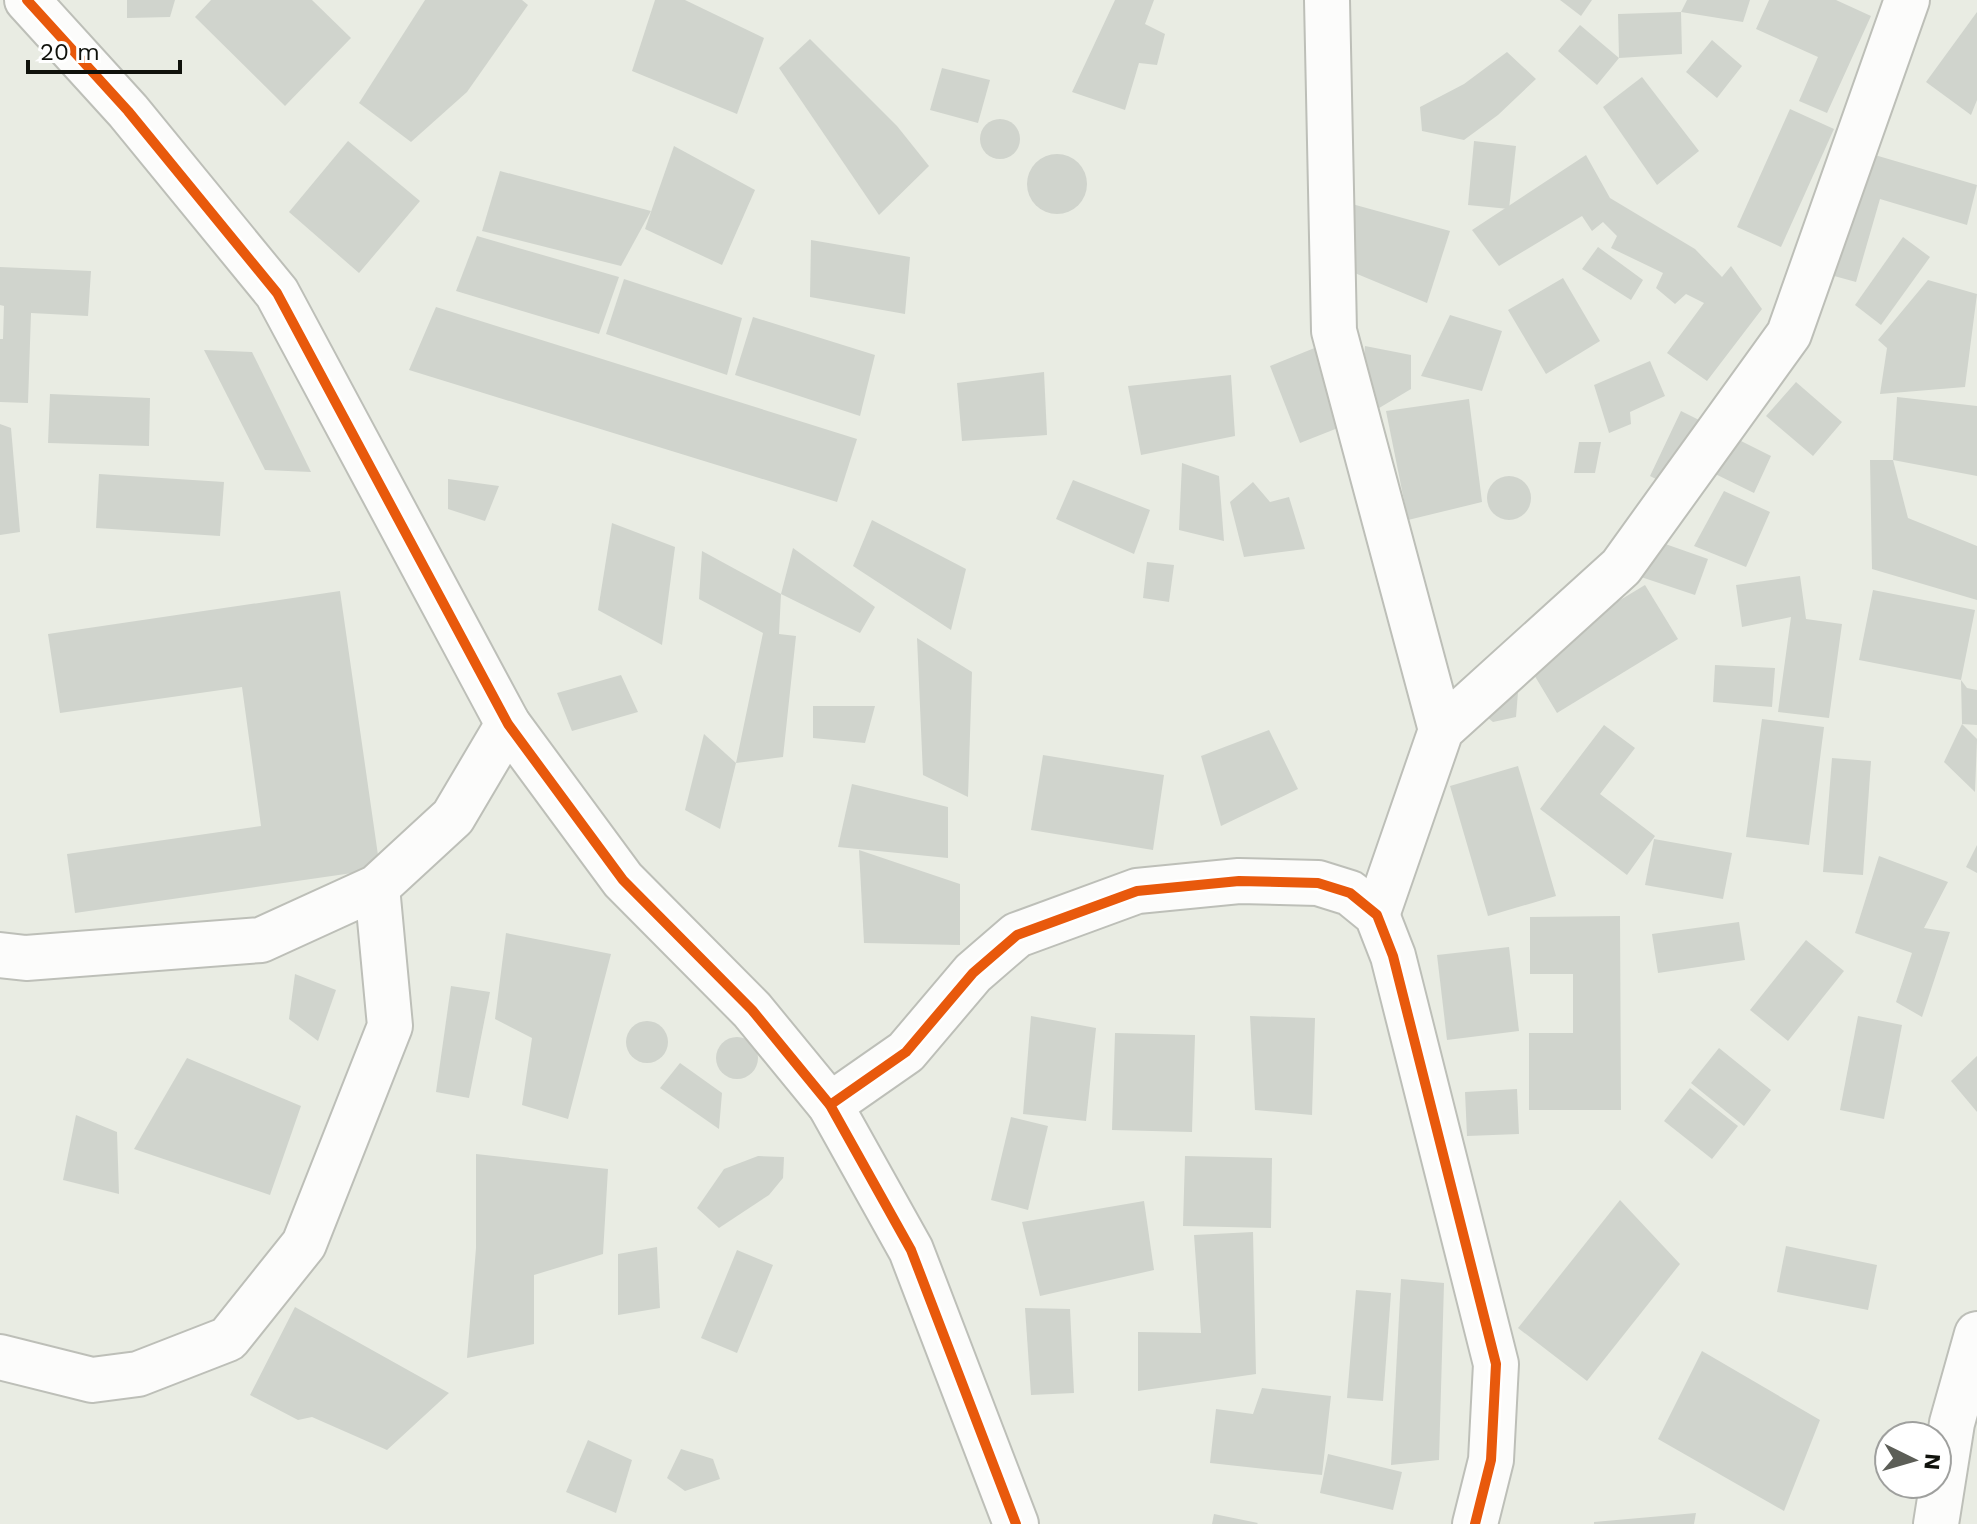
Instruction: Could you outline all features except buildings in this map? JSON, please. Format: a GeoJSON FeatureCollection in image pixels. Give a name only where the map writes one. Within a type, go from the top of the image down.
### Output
{"type":"FeatureCollection","features":[{"type":"Feature","properties":{"kind":"street"},"geometry":{"type":"LineString","coordinates":[[27,0],[128,111],[277,293],[508,724],[623,880],[752,1010],[830,1105],[911,1250],[1016,1524]]}},
{"type":"Feature","properties":{"kind":"street"},"geometry":{"type":"LineString","coordinates":[[1327,0],[1334,331],[1441,730]]}},
{"type":"Feature","properties":{"kind":"street"},"geometry":{"type":"LineString","coordinates":[[1377,915],[1441,730],[1621,567],[1789,334],[1907,0]]}},
{"type":"Feature","properties":{"kind":"street"},"geometry":{"type":"LineString","coordinates":[[0,955],[26,958],[261,940],[377,887],[453,817],[508,724]]}},
{"type":"Feature","properties":{"kind":"street"},"geometry":{"type":"LineString","coordinates":[[830,1105],[906,1052],[973,973],[1017,935],[1137,891],[1239,881],[1318,883],[1350,893],[1377,915],[1393,956],[1496,1364],[1491,1460],[1475,1524]]}},
{"type":"Feature","properties":{"kind":"street"},"geometry":{"type":"LineString","coordinates":[[0,1357],[92,1380],[138,1374],[228,1339],[238,1327],[304,1244],[390,1026],[377,887]]}},
{"type":"Feature","properties":{"kind":"street"},"geometry":{"type":"LineString","coordinates":[[1936,1524],[1952,1423],[1977,1334]]}},
{"type":"Feature","properties":{"kind":"cycle path"},"geometry":{"type":"LineString","coordinates":[[27,0],[128,111],[277,293],[508,724],[623,880],[752,1010],[830,1105],[911,1250],[1016,1524]]}},
{"type":"Feature","properties":{"kind":"cycle path"},"geometry":{"type":"LineString","coordinates":[[830,1105],[906,1052],[973,973],[1017,935],[1137,891],[1239,881],[1318,883],[1350,893],[1377,915],[1393,956],[1496,1364],[1491,1460],[1475,1524]]}}]}
